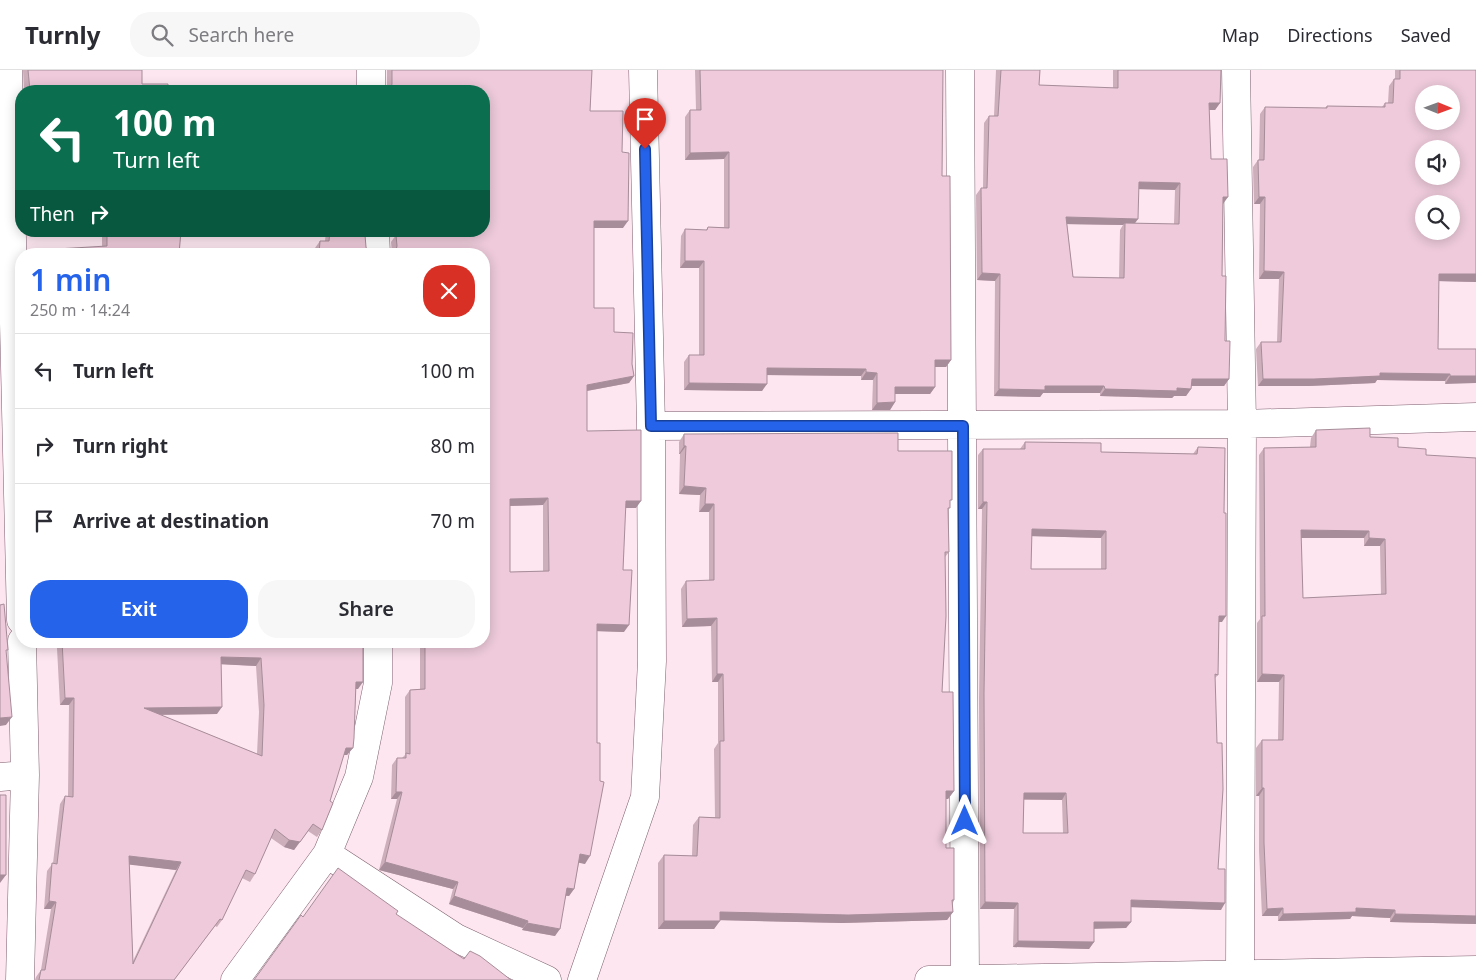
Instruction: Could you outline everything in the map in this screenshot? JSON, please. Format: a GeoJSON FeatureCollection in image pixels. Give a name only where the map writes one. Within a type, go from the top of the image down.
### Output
{"type":"FeatureCollection","features":[{"type":"Feature","properties":{"kind":"street"},"geometry":{"type":"LineString","coordinates":[[8,70],[15,366]]}},
{"type":"Feature","properties":{"kind":"street"},"geometry":{"type":"LineString","coordinates":[[371,70],[371,85]]}},
{"type":"Feature","properties":{"kind":"street"},"geometry":{"type":"LineString","coordinates":[[582,980],[645,797],[652,661],[651,426],[643,70]]}},
{"type":"Feature","properties":{"kind":"street"},"geometry":{"type":"LineString","coordinates":[[960,70],[965,979]]}},
{"type":"Feature","properties":{"kind":"street"},"geometry":{"type":"LineString","coordinates":[[1236,70],[1242,424],[1240,974]]}},
{"type":"Feature","properties":{"kind":"street"},"geometry":{"type":"LineString","coordinates":[[651,426],[1242,424],[1476,418]]}},
{"type":"Feature","properties":{"kind":"street"},"geometry":{"type":"LineString","coordinates":[[20,980],[13,776],[22,648]]}},
{"type":"Feature","properties":{"kind":"street"},"geometry":{"type":"LineString","coordinates":[[235,980],[326,854],[359,777],[378,683],[378,648]]}},
{"type":"Feature","properties":{"kind":"street"},"geometry":{"type":"LineString","coordinates":[[326,854],[456,938],[548,980]]}},
{"type":"Feature","properties":{"kind":"street"},"geometry":{"type":"LineString","coordinates":[[929,980],[1476,970]]}},
{"type":"Feature","properties":{"kind":"building"},"geometry":{"type":"Polygon","coordinates":[[[28,70],[142,70],[142,84],[168,84],[168,85],[29,85],[28,70]]]}},
{"type":"Feature","properties":{"kind":"building"},"geometry":{"type":"Polygon","coordinates":[[[392,70],[592,70],[590,111],[623,111],[622,152],[629,153],[628,221],[594,221],[594,308],[614,308],[614,332],[633,333],[632,364],[634,376],[587,385],[587,431],[641,430],[641,501],[626,501],[623,570],[632,570],[629,625],[597,624],[597,743],[600,743],[600,781],[604,782],[590,856],[580,854],[574,889],[567,888],[560,929],[527,923],[528,921],[454,896],[458,882],[385,862],[402,792],[396,792],[397,758],[406,758],[406,753],[410,754],[410,690],[425,689],[425,648],[490,648],[490,248],[396,248],[396,237],[490,237],[490,85],[392,85],[392,70]],[[548,498],[510,499],[510,572],[549,571],[548,498]]]}},
{"type":"Feature","properties":{"kind":"building"},"geometry":{"type":"Polygon","coordinates":[[[700,70],[943,70],[942,176],[950,176],[951,360],[935,360],[935,387],[895,387],[895,402],[877,403],[877,373],[866,372],[866,369],[767,368],[767,384],[689,383],[689,355],[704,355],[704,261],[685,261],[685,229],[729,228],[729,152],[690,153],[690,110],[701,110],[700,70]]]}},
{"type":"Feature","properties":{"kind":"building"},"geometry":{"type":"Polygon","coordinates":[[[1001,70],[1040,70],[1039,85],[1118,88],[1118,70],[1221,70],[1220,103],[1209,103],[1211,159],[1227,159],[1228,197],[1223,197],[1222,276],[1226,276],[1225,341],[1230,341],[1229,379],[1192,379],[1191,389],[1177,388],[1177,391],[1105,389],[1104,386],[1045,386],[1045,390],[999,389],[1000,274],[982,273],[981,188],[987,188],[989,116],[998,116],[1001,70]],[[1139,182],[1138,219],[1066,217],[1073,277],[1124,278],[1125,223],[1179,224],[1180,183],[1139,182]]]}},
{"type":"Feature","properties":{"kind":"building"},"geometry":{"type":"Polygon","coordinates":[[[1400,70],[1476,70],[1476,274],[1439,274],[1438,349],[1476,349],[1476,376],[1380,373],[1380,376],[1263,379],[1261,342],[1281,342],[1284,272],[1264,271],[1265,197],[1259,197],[1258,160],[1264,160],[1265,107],[1385,107],[1385,103],[1393,103],[1394,79],[1400,79],[1400,70]]]}},
{"type":"Feature","properties":{"kind":"building"},"geometry":{"type":"Polygon","coordinates":[[[107,237],[180,237],[180,248],[74,248],[107,246],[107,237]]]}},
{"type":"Feature","properties":{"kind":"building"},"geometry":{"type":"Polygon","coordinates":[[[329,237],[365,237],[366,248],[319,248],[320,241],[329,241],[329,237]]]}},
{"type":"Feature","properties":{"kind":"building"},"geometry":{"type":"Polygon","coordinates":[[[1370,428],[1370,437],[1398,438],[1398,447],[1426,449],[1426,455],[1476,458],[1476,916],[1395,914],[1395,910],[1356,908],[1356,912],[1283,914],[1283,908],[1267,909],[1262,740],[1283,740],[1284,675],[1262,674],[1262,616],[1265,616],[1264,448],[1316,447],[1316,430],[1370,428]],[[1301,530],[1303,598],[1386,594],[1385,539],[1369,538],[1369,531],[1301,530]]]}},
{"type":"Feature","properties":{"kind":"building"},"geometry":{"type":"Polygon","coordinates":[[[898,433],[898,451],[952,451],[952,500],[950,500],[950,508],[948,508],[949,552],[945,552],[946,616],[942,692],[953,692],[954,791],[946,791],[946,848],[954,848],[953,912],[848,915],[720,912],[720,921],[664,921],[664,855],[697,856],[699,817],[720,818],[720,741],[724,741],[723,674],[717,674],[717,618],[687,619],[686,581],[714,580],[714,504],[705,504],[706,488],[684,486],[686,446],[684,446],[684,434],[898,433]]]}},
{"type":"Feature","properties":{"kind":"building"},"geometry":{"type":"Polygon","coordinates":[[[1025,442],[1101,443],[1101,452],[1197,454],[1198,447],[1225,448],[1226,616],[1219,616],[1218,675],[1215,674],[1217,743],[1222,743],[1223,789],[1218,869],[1225,869],[1225,903],[1131,900],[1131,922],[1094,922],[1094,942],[1018,941],[1018,903],[985,902],[984,693],[987,502],[983,502],[983,449],[1025,449],[1025,442]],[[1032,529],[1031,569],[1106,569],[1106,531],[1032,529]],[[1024,793],[1023,833],[1068,833],[1066,793],[1024,793]]]}},
{"type":"Feature","properties":{"kind":"building"},"geometry":{"type":"Polygon","coordinates":[[[4,604],[12,717],[0,718],[0,605],[4,604]]]}},
{"type":"Feature","properties":{"kind":"building"},"geometry":{"type":"Polygon","coordinates":[[[62,648],[363,648],[363,682],[356,682],[353,748],[346,748],[330,801],[333,803],[322,830],[313,824],[300,842],[289,840],[275,829],[255,874],[246,870],[222,920],[220,919],[174,980],[39,980],[41,970],[45,970],[56,902],[49,901],[52,863],[57,864],[65,796],[73,797],[74,698],[65,698],[62,648]],[[221,657],[222,707],[144,708],[262,756],[264,705],[261,658],[221,657]],[[129,856],[133,964],[181,862],[129,856]]]}},
{"type":"Feature","properties":{"kind":"building"},"geometry":{"type":"Polygon","coordinates":[[[0,795],[6,795],[6,875],[0,875],[0,795]]]}},
{"type":"Feature","properties":{"kind":"building"},"geometry":{"type":"Polygon","coordinates":[[[338,868],[398,911],[396,914],[464,959],[470,951],[480,956],[511,980],[254,980],[338,868]]]}},
{"type":"Feature","properties":{"kind":"route"},"geometry":{"type":"LineString","coordinates":[[645,149],[651,426],[963,426],[965,821]]}}]}
